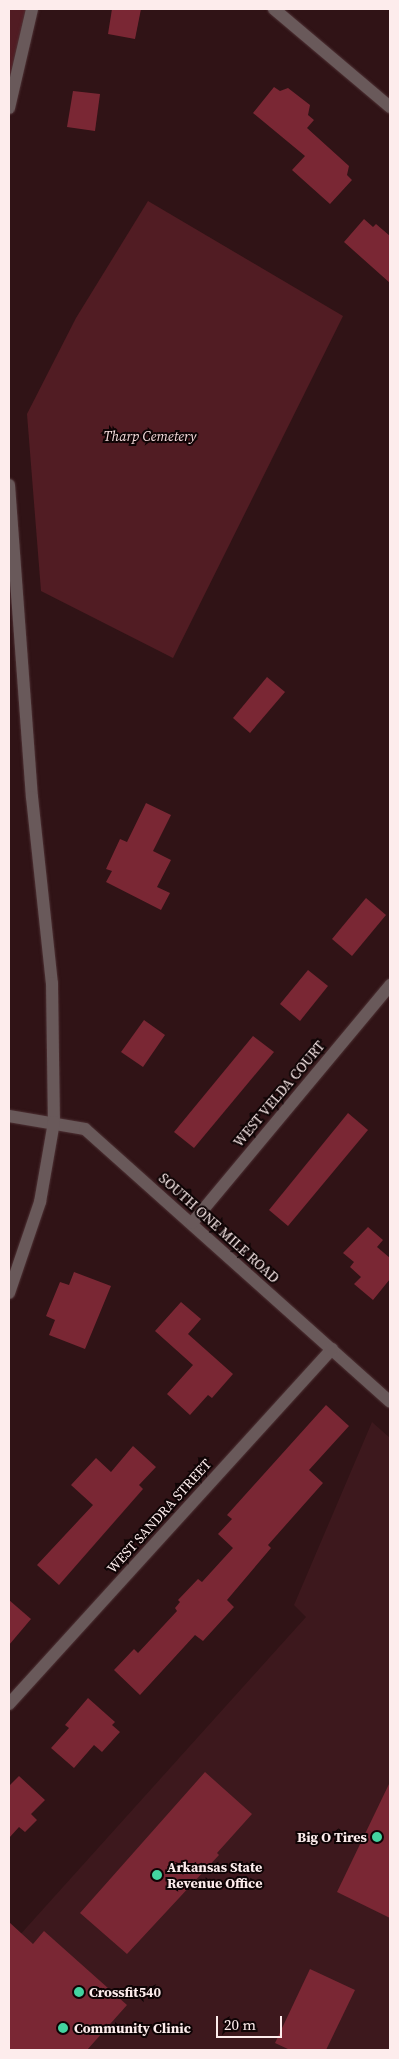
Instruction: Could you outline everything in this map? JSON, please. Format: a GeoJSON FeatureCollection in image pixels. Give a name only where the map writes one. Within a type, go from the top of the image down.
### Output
{"type":"FeatureCollection","features":[{"type":"Feature","properties":{"kind":"street"},"geometry":{"type":"LineString","coordinates":[[9,108],[32,9]]}},
{"type":"Feature","properties":{"kind":"street"},"geometry":{"type":"LineString","coordinates":[[274,9],[390,107]]}},
{"type":"Feature","properties":{"kind":"street"},"geometry":{"type":"LineString","coordinates":[[9,485],[12,607],[52,983],[54,1122],[40,1202],[9,1293]]}},
{"type":"Feature","properties":{"kind":"street","name":"WEST VELDA COURT"},"geometry":{"type":"LineString","coordinates":[[192,1223],[390,985]]}},
{"type":"Feature","properties":{"kind":"street","name":"SOUTH ONE MILE ROAD"},"geometry":{"type":"LineString","coordinates":[[9,1116],[54,1122],[85,1129],[390,1402]]}},
{"type":"Feature","properties":{"kind":"street","name":"WEST SANDRA STREET"},"geometry":{"type":"LineString","coordinates":[[9,1704],[332,1349]]}},
{"type":"Feature","properties":{"kind":"shaded area"},"geometry":{"type":"Polygon","coordinates":[[[372,1422],[390,1438],[390,2050],[9,2050],[9,1947],[306,1617],[294,1605],[372,1422]]]}},
{"type":"Feature","properties":{"kind":"green space"},"geometry":{"type":"Polygon","coordinates":[[[9,9],[32,9],[9,108],[9,9]]]}},
{"type":"Feature","properties":{"kind":"green space","name":"Tharp Cemetery"},"geometry":{"type":"Polygon","coordinates":[[[148,201],[343,316],[173,658],[41,591],[27,414],[76,318],[148,201]]]}},
{"type":"Feature","properties":{"kind":"building"},"geometry":{"type":"Polygon","coordinates":[[[112,9],[141,9],[135,39],[108,34],[112,9]]]}},
{"type":"Feature","properties":{"kind":"building"},"geometry":{"type":"Polygon","coordinates":[[[274,87],[280,91],[288,88],[310,105],[308,115],[314,120],[307,128],[349,166],[347,175],[352,180],[330,204],[292,170],[305,156],[253,113],[274,87]]]}},
{"type":"Feature","properties":{"kind":"building"},"geometry":{"type":"Polygon","coordinates":[[[73,91],[100,94],[95,131],[67,127],[73,91]]]}},
{"type":"Feature","properties":{"kind":"building"},"geometry":{"type":"Polygon","coordinates":[[[364,219],[373,227],[376,224],[390,236],[390,283],[344,242],[364,219]]]}},
{"type":"Feature","properties":{"kind":"building"},"geometry":{"type":"Polygon","coordinates":[[[267,677],[285,692],[250,733],[233,718],[267,677]]]}},
{"type":"Feature","properties":{"kind":"building"},"geometry":{"type":"Polygon","coordinates":[[[146,803],[171,815],[153,851],[171,860],[157,887],[170,893],[161,910],[106,882],[112,871],[106,869],[120,839],[127,842],[146,803]]]}},
{"type":"Feature","properties":{"kind":"building"},"geometry":{"type":"Polygon","coordinates":[[[366,898],[386,915],[352,956],[332,939],[366,898]]]}},
{"type":"Feature","properties":{"kind":"building"},"geometry":{"type":"Polygon","coordinates":[[[308,970],[328,986],[300,1021],[280,1004],[308,970]]]}},
{"type":"Feature","properties":{"kind":"building"},"geometry":{"type":"Polygon","coordinates":[[[144,1020],[165,1035],[143,1067],[121,1052],[144,1020]]]}},
{"type":"Feature","properties":{"kind":"building"},"geometry":{"type":"Polygon","coordinates":[[[253,1036],[274,1052],[194,1148],[174,1132],[253,1036]]]}},
{"type":"Feature","properties":{"kind":"building"},"geometry":{"type":"Polygon","coordinates":[[[348,1113],[368,1130],[288,1226],[269,1210],[348,1113]]]}},
{"type":"Feature","properties":{"kind":"building"},"geometry":{"type":"Polygon","coordinates":[[[368,1227],[383,1240],[377,1247],[390,1258],[390,1279],[373,1300],[354,1284],[361,1277],[350,1267],[354,1262],[343,1253],[368,1227]]]}},
{"type":"Feature","properties":{"kind":"building"},"geometry":{"type":"Polygon","coordinates":[[[74,1272],[111,1286],[85,1349],[49,1335],[55,1320],[46,1316],[60,1282],[69,1285],[74,1272]]]}},
{"type":"Feature","properties":{"kind":"building"},"geometry":{"type":"Polygon","coordinates":[[[181,1302],[201,1319],[188,1334],[233,1374],[212,1398],[208,1395],[190,1415],[167,1394],[193,1365],[155,1331],[181,1302]]]}},
{"type":"Feature","properties":{"kind":"building"},"geometry":{"type":"Polygon","coordinates":[[[326,1405],[349,1426],[309,1470],[323,1483],[268,1545],[271,1548],[227,1600],[234,1607],[203,1641],[195,1635],[140,1695],[114,1670],[134,1649],[138,1653],[177,1611],[175,1608],[180,1602],[178,1600],[198,1579],[202,1582],[233,1548],[218,1534],[232,1519],[227,1515],[326,1405]]]}},
{"type":"Feature","properties":{"kind":"building"},"geometry":{"type":"Polygon","coordinates":[[[133,1446],[156,1467],[139,1485],[143,1489],[59,1585],[37,1565],[93,1505],[71,1485],[96,1458],[111,1472],[133,1446]]]}},
{"type":"Feature","properties":{"kind":"building"},"geometry":{"type":"Polygon","coordinates":[[[9,1600],[31,1619],[9,1645],[9,1600]]]}},
{"type":"Feature","properties":{"kind":"building"},"geometry":{"type":"Polygon","coordinates":[[[88,1698],[115,1722],[112,1725],[120,1732],[102,1752],[94,1745],[74,1768],[51,1748],[69,1728],[65,1725],[88,1698]]]}},
{"type":"Feature","properties":{"kind":"building","name":"Arkansas State Revenue Office"},"geometry":{"type":"Polygon","coordinates":[[[205,1772],[252,1814],[217,1853],[219,1855],[127,1954],[80,1913],[205,1772]]]}},
{"type":"Feature","properties":{"kind":"building"},"geometry":{"type":"Polygon","coordinates":[[[19,1776],[45,1800],[31,1814],[37,1820],[25,1832],[19,1827],[9,1838],[9,1786],[19,1776]]]}},
{"type":"Feature","properties":{"kind":"building","name":"Big O Tires"},"geometry":{"type":"Polygon","coordinates":[[[390,1782],[390,1918],[337,1892],[390,1782]]]}},
{"type":"Feature","properties":{"kind":"building"},"geometry":{"type":"Polygon","coordinates":[[[9,1922],[33,1944],[44,1931],[127,2005],[87,2050],[9,2050],[9,1922]]]}},
{"type":"Feature","properties":{"kind":"building"},"geometry":{"type":"Polygon","coordinates":[[[310,1969],[355,1990],[326,2050],[290,2050],[275,2043],[310,1969]]]}},
{"type":"Feature","properties":{"kind":"place","name":"Big O Tires"},"geometry":{"type":"Point","coordinates":[377,1837]}},
{"type":"Feature","properties":{"kind":"place","name":"Arkansas State Revenue Office"},"geometry":{"type":"Point","coordinates":[157,1875]}},
{"type":"Feature","properties":{"kind":"place","name":"Crossfit540"},"geometry":{"type":"Point","coordinates":[79,1992]}},
{"type":"Feature","properties":{"kind":"place","name":"Community Clinic"},"geometry":{"type":"Point","coordinates":[63,2028]}}]}
